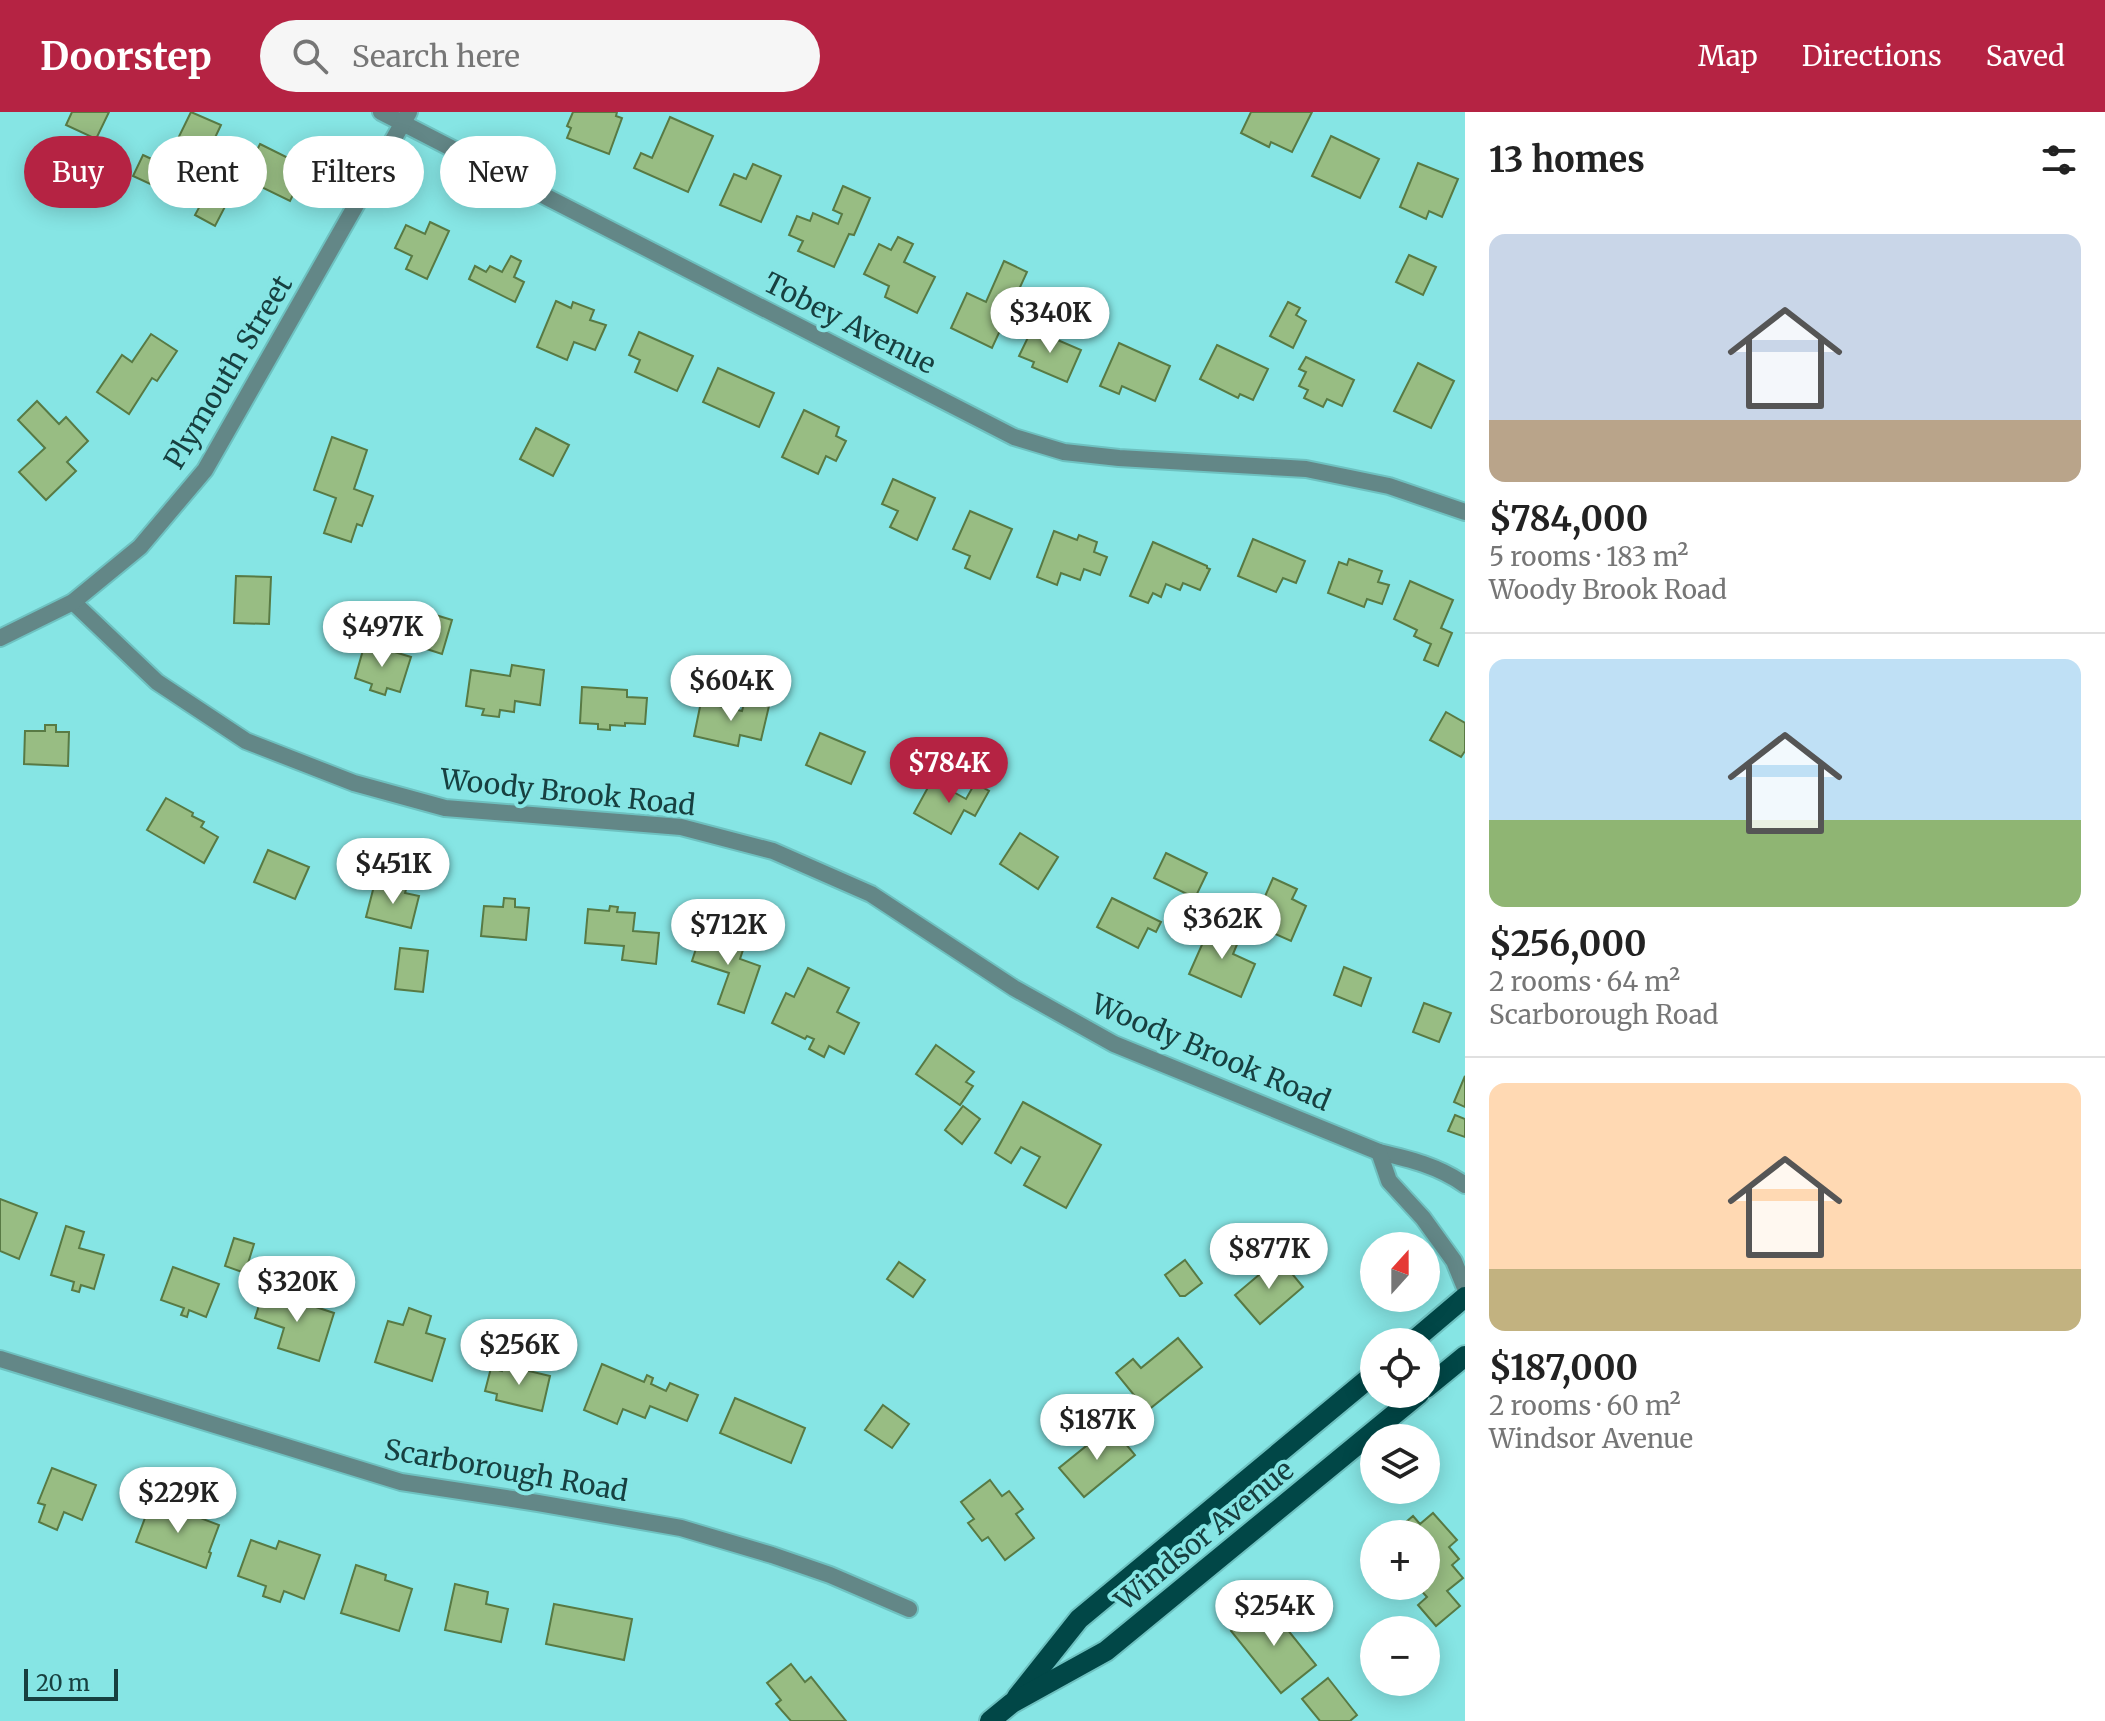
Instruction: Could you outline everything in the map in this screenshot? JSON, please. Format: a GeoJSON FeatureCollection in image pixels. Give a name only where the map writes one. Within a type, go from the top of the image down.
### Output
{"type":"FeatureCollection","features":[{"type":"Feature","properties":{"kind":"main road"},"geometry":{"type":"LineString","coordinates":[[1428,1328],[1465,1297]]}},
{"type":"Feature","properties":{"kind":"main road"},"geometry":{"type":"LineString","coordinates":[[1440,1377],[1465,1356]]}},
{"type":"Feature","properties":{"kind":"main road","name":"Windsor Avenue"},"geometry":{"type":"LineString","coordinates":[[1012,1703],[1079,1619],[1360,1386]]}},
{"type":"Feature","properties":{"kind":"main road","name":"Windsor Avenue"},"geometry":{"type":"LineString","coordinates":[[990,1721],[1012,1703],[1106,1651],[1402,1408]]}},
{"type":"Feature","properties":{"kind":"street","name":"Tobey Avenue"},"geometry":{"type":"LineString","coordinates":[[381,112],[406,118],[1014,437],[1064,452],[1306,469],[1389,486],[1465,512]]}},
{"type":"Feature","properties":{"kind":"street","name":"Plymouth Street"},"geometry":{"type":"LineString","coordinates":[[0,638],[73,602],[140,547],[205,470],[406,118]]}},
{"type":"Feature","properties":{"kind":"street","name":"Woody Brook Road"},"geometry":{"type":"LineString","coordinates":[[73,602],[157,682],[246,741],[354,783],[445,808],[681,827],[773,851],[871,894],[1014,988],[1114,1044],[1379,1152],[1414,1160],[1453,1176],[1465,1185]]}},
{"type":"Feature","properties":{"kind":"street"},"geometry":{"type":"LineString","coordinates":[[1379,1152],[1389,1181],[1423,1218],[1454,1261],[1465,1288]]}},
{"type":"Feature","properties":{"kind":"street","name":"Scarborough Road"},"geometry":{"type":"LineString","coordinates":[[0,1359],[401,1482],[681,1528],[830,1575],[909,1609]]}},
{"type":"Feature","properties":{"kind":"building"},"geometry":{"type":"Polygon","coordinates":[[[72,112],[109,112],[97,136],[90,136],[66,125],[72,112]]]}},
{"type":"Feature","properties":{"kind":"building"},"geometry":{"type":"Polygon","coordinates":[[[191,112],[221,125],[216,136],[179,136],[191,112]]]}},
{"type":"Feature","properties":{"kind":"building"},"geometry":{"type":"Polygon","coordinates":[[[573,112],[617,112],[616,116],[622,118],[609,154],[567,138],[571,128],[567,126],[573,112]]]}},
{"type":"Feature","properties":{"kind":"building"},"geometry":{"type":"Polygon","coordinates":[[[1251,112],[1312,112],[1292,152],[1271,142],[1269,147],[1241,133],[1251,112]]]}},
{"type":"Feature","properties":{"kind":"building"},"geometry":{"type":"Polygon","coordinates":[[[670,117],[713,136],[688,192],[634,168],[641,153],[652,158],[670,117]]]}},
{"type":"Feature","properties":{"kind":"building"},"geometry":{"type":"Polygon","coordinates":[[[1331,136],[1379,159],[1360,198],[1312,176],[1331,136]]]}},
{"type":"Feature","properties":{"kind":"building"},"geometry":{"type":"Polygon","coordinates":[[[267,148],[283,156],[283,198],[267,190],[267,148]]]}},
{"type":"Feature","properties":{"kind":"building"},"geometry":{"type":"Polygon","coordinates":[[[143,155],[148,157],[148,183],[133,176],[143,155]]]}},
{"type":"Feature","properties":{"kind":"building"},"geometry":{"type":"Polygon","coordinates":[[[1418,163],[1458,179],[1442,217],[1429,211],[1426,219],[1400,207],[1418,163]]]}},
{"type":"Feature","properties":{"kind":"building"},"geometry":{"type":"Polygon","coordinates":[[[753,164],[781,176],[761,222],[720,205],[734,174],[746,179],[753,164]]]}},
{"type":"Feature","properties":{"kind":"building"},"geometry":{"type":"Polygon","coordinates":[[[843,186],[870,198],[854,235],[849,234],[834,267],[798,251],[803,241],[789,235],[797,216],[810,221],[813,213],[838,224],[842,214],[833,210],[843,186]]]}},
{"type":"Feature","properties":{"kind":"building"},"geometry":{"type":"Polygon","coordinates":[[[199,208],[224,208],[215,226],[195,215],[199,208]]]}},
{"type":"Feature","properties":{"kind":"building"},"geometry":{"type":"Polygon","coordinates":[[[430,222],[449,231],[427,279],[406,269],[412,256],[395,248],[406,225],[425,234],[430,222]]]}},
{"type":"Feature","properties":{"kind":"building"},"geometry":{"type":"Polygon","coordinates":[[[898,237],[913,244],[904,262],[935,277],[917,313],[885,297],[889,286],[864,274],[879,244],[891,250],[898,237]]]}},
{"type":"Feature","properties":{"kind":"building"},"geometry":{"type":"Polygon","coordinates":[[[1409,255],[1436,267],[1423,295],[1396,282],[1409,255]]]}},
{"type":"Feature","properties":{"kind":"building"},"geometry":{"type":"Polygon","coordinates":[[[511,256],[521,261],[514,277],[524,282],[515,302],[469,279],[475,266],[486,272],[490,266],[502,272],[511,256]]]}},
{"type":"Feature","properties":{"kind":"building"},"geometry":{"type":"Polygon","coordinates":[[[1004,261],[1027,272],[992,348],[951,328],[967,293],[986,302],[1004,261]]]}},
{"type":"Feature","properties":{"kind":"building"},"geometry":{"type":"Polygon","coordinates":[[[556,301],[571,308],[573,302],[594,310],[590,320],[606,325],[595,350],[574,342],[567,360],[537,347],[556,301]]]}},
{"type":"Feature","properties":{"kind":"building"},"geometry":{"type":"Polygon","coordinates":[[[1288,302],[1300,308],[1296,315],[1306,321],[1293,348],[1270,336],[1288,302]]]}},
{"type":"Feature","properties":{"kind":"building"},"geometry":{"type":"Polygon","coordinates":[[[1032,329],[1081,350],[1067,382],[1032,367],[1034,362],[1019,356],[1032,329]]]}},
{"type":"Feature","properties":{"kind":"building"},"geometry":{"type":"Polygon","coordinates":[[[639,332],[693,356],[677,391],[635,372],[640,360],[629,355],[639,332]]]}},
{"type":"Feature","properties":{"kind":"building"},"geometry":{"type":"Polygon","coordinates":[[[151,334],[177,351],[157,381],[152,378],[129,414],[97,392],[122,355],[132,362],[151,334]]]}},
{"type":"Feature","properties":{"kind":"building"},"geometry":{"type":"Polygon","coordinates":[[[1119,343],[1170,366],[1155,401],[1122,386],[1119,394],[1100,386],[1119,343]]]}},
{"type":"Feature","properties":{"kind":"building"},"geometry":{"type":"Polygon","coordinates":[[[1217,345],[1268,369],[1253,400],[1240,394],[1238,398],[1200,379],[1217,345]]]}},
{"type":"Feature","properties":{"kind":"building"},"geometry":{"type":"Polygon","coordinates":[[[1306,357],[1354,380],[1342,406],[1327,399],[1323,407],[1304,398],[1308,390],[1299,386],[1306,372],[1299,369],[1306,357]]]}},
{"type":"Feature","properties":{"kind":"building"},"geometry":{"type":"Polygon","coordinates":[[[1418,363],[1454,381],[1431,428],[1394,411],[1418,363]]]}},
{"type":"Feature","properties":{"kind":"building"},"geometry":{"type":"Polygon","coordinates":[[[718,368],[774,393],[759,427],[703,402],[718,368]]]}},
{"type":"Feature","properties":{"kind":"building"},"geometry":{"type":"Polygon","coordinates":[[[37,401],[59,424],[66,417],[88,441],[67,462],[76,471],[46,500],[19,472],[45,448],[18,420],[37,401]]]}},
{"type":"Feature","properties":{"kind":"building"},"geometry":{"type":"Polygon","coordinates":[[[804,410],[839,427],[836,436],[846,441],[836,461],[826,456],[818,474],[782,457],[804,410]]]}},
{"type":"Feature","properties":{"kind":"building"},"geometry":{"type":"Polygon","coordinates":[[[536,428],[569,445],[553,476],[520,459],[536,428]]]}},
{"type":"Feature","properties":{"kind":"building"},"geometry":{"type":"Polygon","coordinates":[[[332,437],[367,450],[354,489],[373,496],[362,526],[357,524],[351,542],[324,533],[336,498],[314,490],[332,437]]]}},
{"type":"Feature","properties":{"kind":"building"},"geometry":{"type":"Polygon","coordinates":[[[893,479],[935,498],[917,540],[890,527],[898,511],[882,504],[893,479]]]}},
{"type":"Feature","properties":{"kind":"building"},"geometry":{"type":"Polygon","coordinates":[[[970,511],[1012,529],[990,579],[965,568],[970,556],[953,549],[970,511]]]}},
{"type":"Feature","properties":{"kind":"building"},"geometry":{"type":"Polygon","coordinates":[[[1054,531],[1077,540],[1079,535],[1097,542],[1094,552],[1107,557],[1100,575],[1084,569],[1080,580],[1061,573],[1057,585],[1037,577],[1054,531]]]}},
{"type":"Feature","properties":{"kind":"building"},"geometry":{"type":"Polygon","coordinates":[[[1253,539],[1305,561],[1296,583],[1283,578],[1276,592],[1238,576],[1253,539]]]}},
{"type":"Feature","properties":{"kind":"building"},"geometry":{"type":"Polygon","coordinates":[[[1153,542],[1210,569],[1200,590],[1183,583],[1180,590],[1166,584],[1161,597],[1153,593],[1148,603],[1130,596],[1153,542]]]}},
{"type":"Feature","properties":{"kind":"building"},"geometry":{"type":"Polygon","coordinates":[[[1349,559],[1382,571],[1378,582],[1389,585],[1382,604],[1367,599],[1364,607],[1328,593],[1339,562],[1347,565],[1349,559]]]}},
{"type":"Feature","properties":{"kind":"building"},"geometry":{"type":"Polygon","coordinates":[[[236,576],[271,577],[269,624],[234,623],[236,576]]]}},
{"type":"Feature","properties":{"kind":"building"},"geometry":{"type":"Polygon","coordinates":[[[1410,581],[1453,600],[1441,628],[1452,633],[1438,666],[1424,660],[1431,644],[1414,636],[1417,630],[1394,619],[1410,581]]]}},
{"type":"Feature","properties":{"kind":"building"},"geometry":{"type":"Polygon","coordinates":[[[419,610],[452,620],[442,654],[408,643],[419,610]]]}},
{"type":"Feature","properties":{"kind":"building"},"geometry":{"type":"Polygon","coordinates":[[[365,643],[411,657],[400,692],[387,688],[385,695],[370,690],[372,684],[355,678],[365,643]]]}},
{"type":"Feature","properties":{"kind":"building"},"geometry":{"type":"Polygon","coordinates":[[[512,665],[544,670],[540,705],[515,701],[514,712],[500,710],[499,717],[482,715],[484,709],[466,706],[471,670],[510,676],[512,665]]]}},
{"type":"Feature","properties":{"kind":"building"},"geometry":{"type":"Polygon","coordinates":[[[582,687],[627,690],[627,697],[647,698],[645,724],[610,725],[610,730],[598,729],[598,724],[580,723],[582,687]]]}},
{"type":"Feature","properties":{"kind":"building"},"geometry":{"type":"Polygon","coordinates":[[[745,700],[769,706],[761,740],[740,735],[738,746],[694,736],[701,702],[742,711],[745,700]]]}},
{"type":"Feature","properties":{"kind":"building"},"geometry":{"type":"Polygon","coordinates":[[[1446,712],[1465,723],[1465,751],[1461,757],[1430,740],[1446,712]]]}},
{"type":"Feature","properties":{"kind":"building"},"geometry":{"type":"Polygon","coordinates":[[[45,725],[56,725],[56,732],[69,732],[68,766],[24,764],[25,731],[45,731],[45,725]]]}},
{"type":"Feature","properties":{"kind":"building"},"geometry":{"type":"Polygon","coordinates":[[[820,733],[865,752],[851,784],[806,765],[820,733]]]}},
{"type":"Feature","properties":{"kind":"building"},"geometry":{"type":"Polygon","coordinates":[[[932,780],[966,799],[975,783],[989,791],[975,816],[964,810],[951,834],[914,813],[932,780]]]}},
{"type":"Feature","properties":{"kind":"building"},"geometry":{"type":"Polygon","coordinates":[[[166,798],[193,813],[192,816],[204,822],[201,827],[218,837],[204,863],[147,830],[166,798]]]}},
{"type":"Feature","properties":{"kind":"building"},"geometry":{"type":"Polygon","coordinates":[[[1020,833],[1058,857],[1038,889],[1000,864],[1020,833]]]}},
{"type":"Feature","properties":{"kind":"building"},"geometry":{"type":"Polygon","coordinates":[[[268,850],[309,867],[295,899],[254,882],[268,850]]]}},
{"type":"Feature","properties":{"kind":"building"},"geometry":{"type":"Polygon","coordinates":[[[1166,853],[1207,873],[1195,898],[1154,878],[1166,853]]]}},
{"type":"Feature","properties":{"kind":"building"},"geometry":{"type":"Polygon","coordinates":[[[1273,878],[1297,889],[1292,899],[1306,906],[1291,941],[1253,924],[1273,878]]]}},
{"type":"Feature","properties":{"kind":"building"},"geometry":{"type":"Polygon","coordinates":[[[395,883],[407,886],[405,893],[419,896],[411,928],[366,917],[374,886],[393,890],[395,883]]]}},
{"type":"Feature","properties":{"kind":"building"},"geometry":{"type":"Polygon","coordinates":[[[504,898],[515,899],[515,907],[529,908],[526,940],[481,936],[484,906],[503,907],[504,898]]]}},
{"type":"Feature","properties":{"kind":"building"},"geometry":{"type":"Polygon","coordinates":[[[1112,898],[1161,922],[1156,932],[1148,928],[1138,948],[1097,927],[1112,898]]]}},
{"type":"Feature","properties":{"kind":"building"},"geometry":{"type":"Polygon","coordinates":[[[610,906],[618,907],[617,912],[635,913],[633,931],[659,933],[656,964],[622,960],[624,946],[585,943],[588,909],[609,911],[610,906]]]}},
{"type":"Feature","properties":{"kind":"building"},"geometry":{"type":"Polygon","coordinates":[[[1212,922],[1241,935],[1233,954],[1255,964],[1241,997],[1189,974],[1212,922]]]}},
{"type":"Feature","properties":{"kind":"building"},"geometry":{"type":"Polygon","coordinates":[[[703,927],[746,941],[740,959],[760,966],[744,1013],[718,1004],[729,973],[692,961],[703,927]]]}},
{"type":"Feature","properties":{"kind":"building"},"geometry":{"type":"Polygon","coordinates":[[[400,948],[428,951],[423,992],[395,989],[400,948]]]}},
{"type":"Feature","properties":{"kind":"building"},"geometry":{"type":"Polygon","coordinates":[[[1344,967],[1371,978],[1361,1006],[1334,995],[1344,967]]]}},
{"type":"Feature","properties":{"kind":"building"},"geometry":{"type":"Polygon","coordinates":[[[808,968],[849,988],[837,1012],[859,1023],[844,1054],[829,1046],[824,1057],[809,1049],[814,1039],[807,1036],[805,1039],[772,1023],[786,993],[794,997],[808,968]]]}},
{"type":"Feature","properties":{"kind":"building"},"geometry":{"type":"Polygon","coordinates":[[[1424,1003],[1451,1013],[1439,1042],[1413,1032],[1424,1003]]]}},
{"type":"Feature","properties":{"kind":"building"},"geometry":{"type":"Polygon","coordinates":[[[936,1045],[974,1072],[966,1082],[973,1086],[960,1105],[916,1074],[936,1045]]]}},
{"type":"Feature","properties":{"kind":"building"},"geometry":{"type":"Polygon","coordinates":[[[1465,1076],[1465,1107],[1454,1102],[1465,1076]]]}},
{"type":"Feature","properties":{"kind":"building"},"geometry":{"type":"Polygon","coordinates":[[[1023,1102],[1101,1145],[1066,1208],[1024,1185],[1040,1157],[1021,1147],[1011,1163],[995,1153],[1023,1102]]]}},
{"type":"Feature","properties":{"kind":"building"},"geometry":{"type":"Polygon","coordinates":[[[963,1106],[980,1119],[962,1144],[945,1130],[963,1106]]]}},
{"type":"Feature","properties":{"kind":"building"},"geometry":{"type":"Polygon","coordinates":[[[1455,1115],[1465,1119],[1465,1137],[1448,1131],[1455,1115]]]}},
{"type":"Feature","properties":{"kind":"building"},"geometry":{"type":"Polygon","coordinates":[[[0,1199],[37,1213],[19,1259],[0,1251],[0,1199]]]}},
{"type":"Feature","properties":{"kind":"building"},"geometry":{"type":"Polygon","coordinates":[[[66,1226],[84,1232],[79,1248],[104,1255],[94,1289],[81,1285],[79,1292],[72,1290],[74,1282],[51,1275],[66,1226]]]}},
{"type":"Feature","properties":{"kind":"building"},"geometry":{"type":"Polygon","coordinates":[[[234,1238],[254,1244],[245,1273],[225,1266],[234,1238]]]}},
{"type":"Feature","properties":{"kind":"building"},"geometry":{"type":"Polygon","coordinates":[[[1279,1258],[1303,1287],[1260,1324],[1235,1295],[1279,1258]]]}},
{"type":"Feature","properties":{"kind":"building"},"geometry":{"type":"Polygon","coordinates":[[[1185,1260],[1202,1283],[1185,1296],[1180,1296],[1165,1275],[1185,1260]]]}},
{"type":"Feature","properties":{"kind":"building"},"geometry":{"type":"Polygon","coordinates":[[[899,1262],[925,1280],[913,1297],[887,1279],[899,1262]]]}},
{"type":"Feature","properties":{"kind":"building"},"geometry":{"type":"Polygon","coordinates":[[[173,1267],[219,1284],[206,1317],[189,1310],[187,1317],[181,1315],[184,1308],[161,1300],[173,1267]]]}},
{"type":"Feature","properties":{"kind":"building"},"geometry":{"type":"Polygon","coordinates":[[[264,1290],[334,1313],[319,1361],[278,1348],[284,1328],[255,1318],[264,1290]]]}},
{"type":"Feature","properties":{"kind":"building"},"geometry":{"type":"Polygon","coordinates":[[[409,1308],[431,1316],[426,1333],[445,1339],[432,1381],[375,1362],[388,1321],[403,1325],[409,1308]]]}},
{"type":"Feature","properties":{"kind":"building"},"geometry":{"type":"Polygon","coordinates":[[[1178,1338],[1202,1367],[1147,1411],[1116,1373],[1133,1359],[1141,1368],[1178,1338]]]}},
{"type":"Feature","properties":{"kind":"building"},"geometry":{"type":"Polygon","coordinates":[[[602,1364],[644,1382],[647,1375],[653,1378],[651,1384],[666,1391],[670,1383],[698,1395],[687,1421],[650,1406],[645,1418],[623,1409],[617,1424],[584,1410],[602,1364]]]}},
{"type":"Feature","properties":{"kind":"building"},"geometry":{"type":"Polygon","coordinates":[[[504,1365],[550,1376],[542,1411],[496,1400],[497,1394],[485,1391],[491,1368],[502,1371],[504,1365]]]}},
{"type":"Feature","properties":{"kind":"building"},"geometry":{"type":"Polygon","coordinates":[[[735,1398],[805,1428],[791,1463],[720,1433],[735,1398]]]}},
{"type":"Feature","properties":{"kind":"building"},"geometry":{"type":"Polygon","coordinates":[[[883,1405],[909,1424],[892,1448],[865,1430],[883,1405]]]}},
{"type":"Feature","properties":{"kind":"building"},"geometry":{"type":"Polygon","coordinates":[[[1111,1426],[1135,1455],[1084,1497],[1059,1468],[1111,1426]]]}},
{"type":"Feature","properties":{"kind":"building"},"geometry":{"type":"Polygon","coordinates":[[[52,1468],[96,1485],[82,1520],[64,1512],[57,1530],[39,1522],[45,1505],[38,1503],[52,1468]]]}},
{"type":"Feature","properties":{"kind":"building"},"geometry":{"type":"Polygon","coordinates":[[[990,1480],[1002,1496],[1009,1491],[1023,1509],[1016,1514],[1034,1538],[1005,1560],[988,1537],[982,1541],[968,1523],[974,1519],[961,1502],[990,1480]]]}},
{"type":"Feature","properties":{"kind":"building"},"geometry":{"type":"Polygon","coordinates":[[[151,1502],[219,1525],[206,1568],[136,1542],[151,1502]]]}},
{"type":"Feature","properties":{"kind":"building"},"geometry":{"type":"Polygon","coordinates":[[[1433,1513],[1439,1520],[1425,1520],[1433,1513]]]}},
{"type":"Feature","properties":{"kind":"building"},"geometry":{"type":"Polygon","coordinates":[[[1440,1521],[1457,1540],[1449,1547],[1459,1559],[1452,1565],[1463,1578],[1447,1591],[1460,1606],[1440,1623],[1440,1616],[1427,1616],[1418,1605],[1424,1600],[1440,1600],[1440,1521]]]}},
{"type":"Feature","properties":{"kind":"building"},"geometry":{"type":"Polygon","coordinates":[[[251,1540],[276,1549],[279,1541],[320,1555],[304,1599],[284,1591],[280,1602],[263,1596],[266,1586],[238,1576],[251,1540]]]}},
{"type":"Feature","properties":{"kind":"building"},"geometry":{"type":"Polygon","coordinates":[[[356,1565],[386,1575],[385,1580],[412,1589],[399,1631],[341,1613],[356,1565]]]}},
{"type":"Feature","properties":{"kind":"building"},"geometry":{"type":"Polygon","coordinates":[[[455,1584],[488,1592],[486,1604],[508,1609],[501,1642],[445,1630],[455,1584]]]}},
{"type":"Feature","properties":{"kind":"building"},"geometry":{"type":"Polygon","coordinates":[[[1266,1603],[1316,1665],[1281,1693],[1231,1631],[1266,1603]]]}},
{"type":"Feature","properties":{"kind":"building"},"geometry":{"type":"Polygon","coordinates":[[[554,1604],[632,1619],[624,1660],[546,1644],[554,1604]]]}},
{"type":"Feature","properties":{"kind":"building"},"geometry":{"type":"Polygon","coordinates":[[[791,1664],[805,1682],[811,1677],[846,1721],[791,1721],[776,1704],[781,1700],[767,1683],[791,1664]]]}},
{"type":"Feature","properties":{"kind":"building"},"geometry":{"type":"Polygon","coordinates":[[[1328,1678],[1357,1715],[1350,1721],[1320,1721],[1302,1699],[1328,1678]]]}}]}
